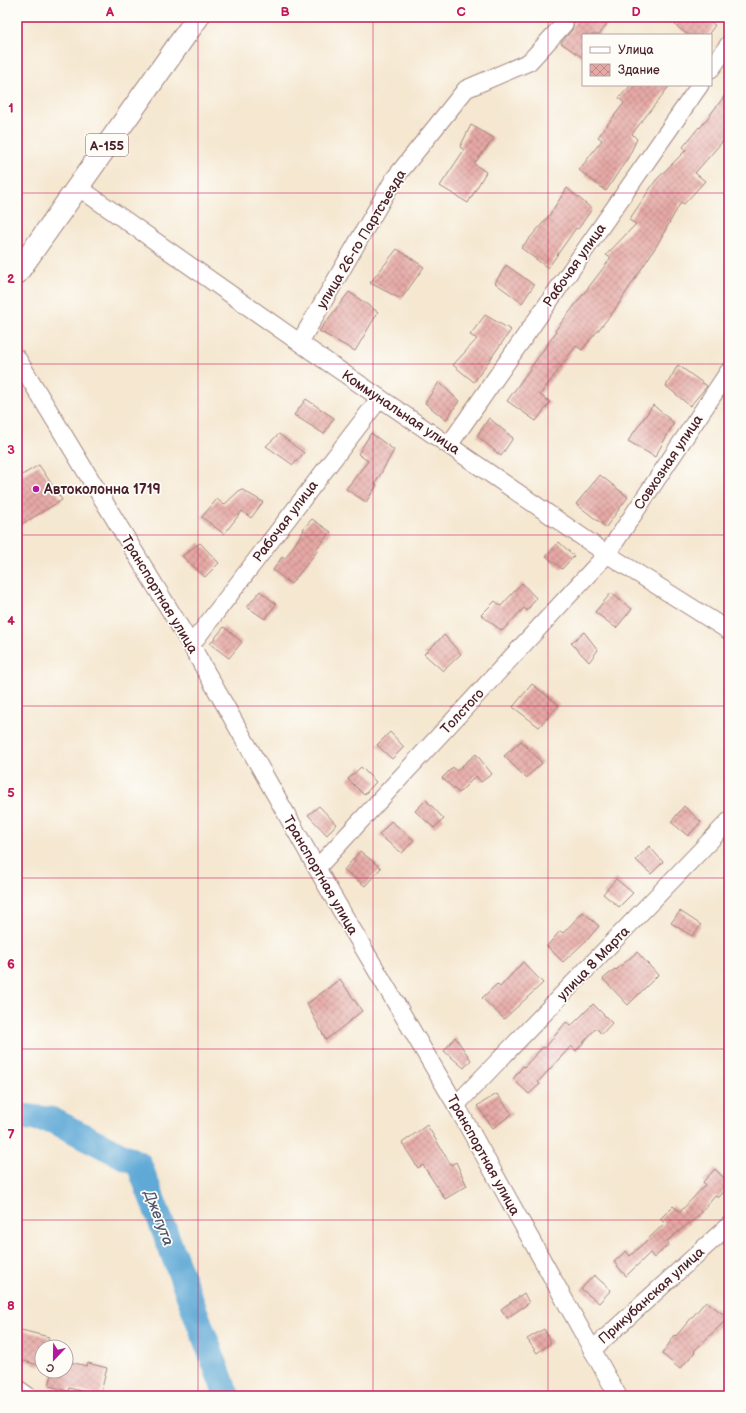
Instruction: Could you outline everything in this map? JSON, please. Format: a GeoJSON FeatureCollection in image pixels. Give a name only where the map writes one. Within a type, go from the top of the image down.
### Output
{"type":"FeatureCollection","features":[{"type":"Feature","properties":{"kind":"main road","name":"А-155"},"geometry":{"type":"LineString","coordinates":[[17,272],[198,17]]}},
{"type":"Feature","properties":{"kind":"street","name":"улица 26-го Партсъезда"},"geometry":{"type":"LineString","coordinates":[[300,342],[394,179],[466,89],[529,62],[564,24],[560,17]]}},
{"type":"Feature","properties":{"kind":"street"},"geometry":{"type":"LineString","coordinates":[[712,68],[729,44]]}},
{"type":"Feature","properties":{"kind":"street","name":"Рабочая улица"},"geometry":{"type":"LineString","coordinates":[[448,445],[699,86]]}},
{"type":"Feature","properties":{"kind":"street","name":"Коммунальная улица"},"geometry":{"type":"LineString","coordinates":[[78,187],[380,398],[607,554],[729,631]]}},
{"type":"Feature","properties":{"kind":"street","name":"Транспортная улица"},"geometry":{"type":"LineString","coordinates":[[17,358],[191,645],[317,868],[456,1105],[618,1396]]}},
{"type":"Feature","properties":{"kind":"street","name":"Совхозная улица"},"geometry":{"type":"LineString","coordinates":[[607,554],[729,371]]}},
{"type":"Feature","properties":{"kind":"street","name":"Рабочая улица"},"geometry":{"type":"LineString","coordinates":[[191,645],[380,398]]}},
{"type":"Feature","properties":{"kind":"street","name":"Толстого"},"geometry":{"type":"LineString","coordinates":[[317,868],[607,554]]}},
{"type":"Feature","properties":{"kind":"street","name":"улица 8 Марта"},"geometry":{"type":"LineString","coordinates":[[456,1105],[729,821]]}},
{"type":"Feature","properties":{"kind":"street","name":"Прикубанская улица"},"geometry":{"type":"LineString","coordinates":[[592,1350],[729,1225]]}},
{"type":"Feature","properties":{"kind":"street"},"geometry":{"type":"LineString","coordinates":[[17,1388],[28,1396]]}},
{"type":"Feature","properties":{"kind":"building"},"geometry":{"type":"Polygon","coordinates":[[[578,17],[593,17],[607,24],[600,34],[582,34],[582,57],[561,43],[572,30],[578,17]]]}},
{"type":"Feature","properties":{"kind":"building"},"geometry":{"type":"Polygon","coordinates":[[[681,17],[704,17],[715,25],[709,34],[687,34],[675,25],[681,17]]]}},
{"type":"Feature","properties":{"kind":"building"},"geometry":{"type":"Polygon","coordinates":[[[630,86],[669,86],[632,134],[637,139],[629,156],[606,191],[579,170],[602,140],[598,137],[624,103],[619,98],[630,86]]]}},
{"type":"Feature","properties":{"kind":"building"},"geometry":{"type":"Polygon","coordinates":[[[729,90],[729,134],[695,173],[705,181],[684,204],[681,202],[657,245],[614,311],[582,350],[576,346],[540,395],[550,402],[536,421],[507,401],[556,332],[555,331],[611,258],[606,255],[636,224],[629,220],[656,180],[686,150],[683,147],[699,127],[700,128],[729,90]]]}},
{"type":"Feature","properties":{"kind":"building"},"geometry":{"type":"Polygon","coordinates":[[[471,125],[494,138],[474,164],[486,172],[468,203],[440,186],[464,150],[460,147],[471,125]]]}},
{"type":"Feature","properties":{"kind":"building"},"geometry":{"type":"Polygon","coordinates":[[[567,188],[592,209],[578,229],[576,228],[548,268],[521,248],[548,217],[567,188]]]}},
{"type":"Feature","properties":{"kind":"building"},"geometry":{"type":"Polygon","coordinates":[[[397,249],[424,267],[401,299],[370,283],[397,249]]]}},
{"type":"Feature","properties":{"kind":"building"},"geometry":{"type":"Polygon","coordinates":[[[506,265],[534,285],[522,303],[495,283],[506,265]]]}},
{"type":"Feature","properties":{"kind":"building"},"geometry":{"type":"Polygon","coordinates":[[[349,292],[378,312],[355,351],[319,331],[349,292]]]}},
{"type":"Feature","properties":{"kind":"building"},"geometry":{"type":"Polygon","coordinates":[[[485,315],[511,330],[474,382],[453,365],[477,339],[470,335],[485,315]]]}},
{"type":"Feature","properties":{"kind":"building"},"geometry":{"type":"Polygon","coordinates":[[[678,365],[707,386],[690,406],[666,386],[678,365]]]}},
{"type":"Feature","properties":{"kind":"building"},"geometry":{"type":"Polygon","coordinates":[[[439,382],[459,401],[446,420],[425,403],[439,382]]]}},
{"type":"Feature","properties":{"kind":"building"},"geometry":{"type":"Polygon","coordinates":[[[306,399],[334,418],[324,434],[294,415],[306,399]]]}},
{"type":"Feature","properties":{"kind":"building"},"geometry":{"type":"Polygon","coordinates":[[[653,405],[674,423],[655,457],[628,441],[653,405]]]}},
{"type":"Feature","properties":{"kind":"building"},"geometry":{"type":"Polygon","coordinates":[[[489,418],[513,438],[501,456],[477,436],[489,418]]]}},
{"type":"Feature","properties":{"kind":"building"},"geometry":{"type":"Polygon","coordinates":[[[371,433],[394,450],[375,484],[377,485],[366,502],[346,489],[368,461],[358,454],[371,433]]]}},
{"type":"Feature","properties":{"kind":"building"},"geometry":{"type":"Polygon","coordinates":[[[279,434],[304,453],[293,465],[266,446],[279,434]]]}},
{"type":"Feature","properties":{"kind":"building","name":"Автоколонна 1719"},"geometry":{"type":"Polygon","coordinates":[[[39,465],[62,500],[17,527],[17,478],[39,465]]]}},
{"type":"Feature","properties":{"kind":"building"},"geometry":{"type":"Polygon","coordinates":[[[600,475],[628,497],[606,527],[576,504],[600,475]]]}},
{"type":"Feature","properties":{"kind":"building"},"geometry":{"type":"Polygon","coordinates":[[[241,489],[263,502],[251,518],[242,511],[224,534],[202,517],[217,499],[224,505],[241,489]]]}},
{"type":"Feature","properties":{"kind":"building"},"geometry":{"type":"Polygon","coordinates":[[[312,519],[331,532],[316,549],[318,550],[291,584],[273,570],[282,557],[285,559],[304,530],[303,529],[312,519]]]}},
{"type":"Feature","properties":{"kind":"building"},"geometry":{"type":"Polygon","coordinates":[[[559,542],[574,556],[562,569],[546,556],[559,542]]]}},
{"type":"Feature","properties":{"kind":"building"},"geometry":{"type":"Polygon","coordinates":[[[200,543],[219,563],[205,577],[182,556],[200,543]]]}},
{"type":"Feature","properties":{"kind":"building"},"geometry":{"type":"Polygon","coordinates":[[[522,583],[536,598],[527,611],[524,608],[502,631],[481,615],[495,601],[501,606],[522,583]]]}},
{"type":"Feature","properties":{"kind":"building"},"geometry":{"type":"Polygon","coordinates":[[[260,591],[276,604],[265,619],[247,607],[260,591]]]}},
{"type":"Feature","properties":{"kind":"building"},"geometry":{"type":"Polygon","coordinates":[[[611,593],[632,609],[616,628],[595,612],[611,593]]]}},
{"type":"Feature","properties":{"kind":"building"},"geometry":{"type":"Polygon","coordinates":[[[224,627],[242,642],[229,658],[210,644],[224,627]]]}},
{"type":"Feature","properties":{"kind":"building"},"geometry":{"type":"Polygon","coordinates":[[[584,632],[598,650],[589,662],[571,643],[584,632]]]}},
{"type":"Feature","properties":{"kind":"building"},"geometry":{"type":"Polygon","coordinates":[[[444,635],[461,654],[443,671],[424,654],[444,635]]]}},
{"type":"Feature","properties":{"kind":"building"},"geometry":{"type":"Polygon","coordinates":[[[532,684],[559,705],[539,727],[513,707],[532,684]]]}},
{"type":"Feature","properties":{"kind":"building"},"geometry":{"type":"Polygon","coordinates":[[[390,732],[404,747],[392,759],[377,745],[390,732]]]}},
{"type":"Feature","properties":{"kind":"building"},"geometry":{"type":"Polygon","coordinates":[[[521,741],[542,763],[526,778],[504,756],[521,741]]]}},
{"type":"Feature","properties":{"kind":"building"},"geometry":{"type":"Polygon","coordinates":[[[476,754],[492,774],[481,782],[476,776],[459,793],[442,778],[453,767],[456,771],[476,754]]]}},
{"type":"Feature","properties":{"kind":"building"},"geometry":{"type":"Polygon","coordinates":[[[361,767],[376,782],[364,795],[348,779],[361,767]]]}},
{"type":"Feature","properties":{"kind":"building"},"geometry":{"type":"Polygon","coordinates":[[[426,800],[444,819],[434,828],[415,811],[426,800]]]}},
{"type":"Feature","properties":{"kind":"building"},"geometry":{"type":"Polygon","coordinates":[[[319,806],[336,824],[327,835],[308,815],[319,806]]]}},
{"type":"Feature","properties":{"kind":"building"},"geometry":{"type":"Polygon","coordinates":[[[684,806],[701,822],[688,836],[671,822],[684,806]]]}},
{"type":"Feature","properties":{"kind":"building"},"geometry":{"type":"Polygon","coordinates":[[[391,821],[414,840],[402,853],[379,835],[391,821]]]}},
{"type":"Feature","properties":{"kind":"building"},"geometry":{"type":"Polygon","coordinates":[[[649,846],[663,862],[651,874],[636,860],[649,846]]]}},
{"type":"Feature","properties":{"kind":"building"},"geometry":{"type":"Polygon","coordinates":[[[360,851],[381,868],[365,886],[344,870],[360,851]]]}},
{"type":"Feature","properties":{"kind":"building"},"geometry":{"type":"Polygon","coordinates":[[[616,879],[633,893],[619,907],[603,894],[616,879]]]}},
{"type":"Feature","properties":{"kind":"building"},"geometry":{"type":"Polygon","coordinates":[[[680,911],[701,925],[692,936],[671,923],[680,911]]]}},
{"type":"Feature","properties":{"kind":"building"},"geometry":{"type":"Polygon","coordinates":[[[583,912],[599,926],[587,940],[563,962],[547,946],[560,931],[563,933],[583,912]]]}},
{"type":"Feature","properties":{"kind":"building"},"geometry":{"type":"Polygon","coordinates":[[[637,952],[658,975],[628,1005],[603,979],[637,952]]]}},
{"type":"Feature","properties":{"kind":"building"},"geometry":{"type":"Polygon","coordinates":[[[523,962],[543,983],[504,1019],[482,998],[497,984],[500,987],[523,962]]]}},
{"type":"Feature","properties":{"kind":"building"},"geometry":{"type":"Polygon","coordinates":[[[340,979],[362,1011],[326,1040],[307,1004],[340,979]]]}},
{"type":"Feature","properties":{"kind":"building"},"geometry":{"type":"Polygon","coordinates":[[[593,1004],[612,1023],[602,1034],[596,1028],[576,1051],[571,1046],[538,1082],[540,1084],[529,1094],[513,1079],[523,1066],[524,1067],[543,1047],[545,1048],[566,1022],[571,1026],[593,1004]]]}},
{"type":"Feature","properties":{"kind":"building"},"geometry":{"type":"Polygon","coordinates":[[[455,1037],[471,1060],[464,1068],[444,1051],[455,1037]]]}},
{"type":"Feature","properties":{"kind":"building"},"geometry":{"type":"Polygon","coordinates":[[[497,1094],[512,1114],[493,1128],[477,1106],[497,1094]]]}},
{"type":"Feature","properties":{"kind":"building"},"geometry":{"type":"Polygon","coordinates":[[[427,1125],[451,1165],[456,1162],[467,1186],[445,1199],[423,1165],[418,1168],[402,1143],[427,1125]]]}},
{"type":"Feature","properties":{"kind":"building"},"geometry":{"type":"Polygon","coordinates":[[[715,1169],[729,1183],[729,1187],[718,1198],[715,1195],[697,1217],[667,1241],[669,1244],[654,1258],[650,1253],[626,1276],[614,1262],[626,1251],[630,1256],[665,1223],[660,1219],[673,1206],[680,1212],[705,1185],[703,1182],[715,1169]]]}},
{"type":"Feature","properties":{"kind":"building"},"geometry":{"type":"Polygon","coordinates":[[[594,1275],[611,1290],[599,1303],[581,1289],[594,1275]]]}},
{"type":"Feature","properties":{"kind":"building"},"geometry":{"type":"Polygon","coordinates":[[[524,1293],[529,1303],[507,1318],[501,1309],[524,1293]]]}},
{"type":"Feature","properties":{"kind":"building"},"geometry":{"type":"Polygon","coordinates":[[[706,1301],[728,1318],[694,1351],[695,1352],[680,1369],[662,1354],[675,1335],[676,1336],[706,1301]]]}},
{"type":"Feature","properties":{"kind":"building"},"geometry":{"type":"Polygon","coordinates":[[[17,1329],[49,1337],[48,1339],[34,1339],[34,1364],[17,1359],[17,1329]]]}},
{"type":"Feature","properties":{"kind":"building"},"geometry":{"type":"Polygon","coordinates":[[[544,1329],[551,1343],[537,1353],[527,1339],[544,1329]]]}},
{"type":"Feature","properties":{"kind":"building"},"geometry":{"type":"Polygon","coordinates":[[[74,1363],[87,1366],[88,1363],[107,1368],[100,1396],[69,1388],[68,1391],[49,1386],[51,1379],[74,1379],[74,1363]]]}},
{"type":"Feature","properties":{"kind":"waterway","name":"Джегута"},"geometry":{"type":"LineString","coordinates":[[17,1116],[52,1120],[139,1164],[227,1396]]}},
{"type":"Feature","properties":{"kind":"place","name":"Автоколонна 1719"},"geometry":{"type":"Point","coordinates":[36,489]}}]}
